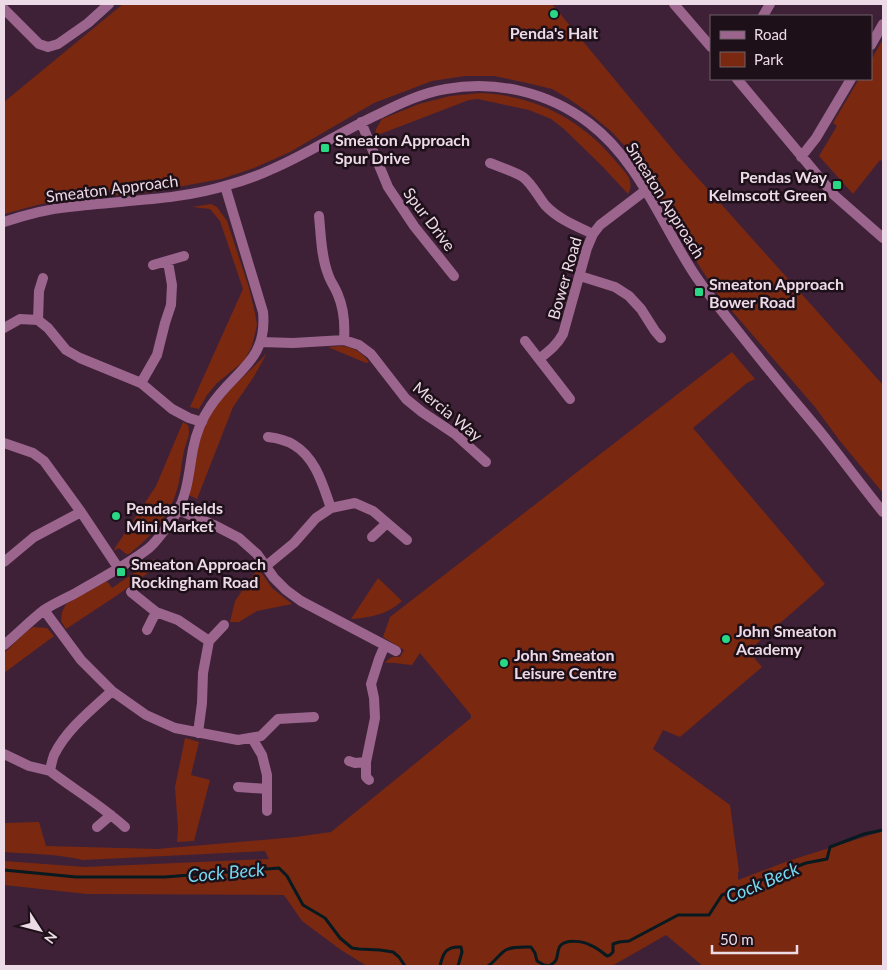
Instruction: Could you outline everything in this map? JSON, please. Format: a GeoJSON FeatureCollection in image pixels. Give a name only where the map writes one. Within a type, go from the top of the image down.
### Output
{"type":"FeatureCollection","features":[{"type":"Feature","properties":{"kind":"street"},"geometry":{"type":"LineString","coordinates":[[4,9],[39,44],[48,47],[58,44],[88,23],[109,4]]}},
{"type":"Feature","properties":{"kind":"street"},"geometry":{"type":"LineString","coordinates":[[674,4],[710,46]]}},
{"type":"Feature","properties":{"kind":"street"},"geometry":{"type":"LineString","coordinates":[[764,15],[770,4]]}},
{"type":"Feature","properties":{"kind":"street"},"geometry":{"type":"LineString","coordinates":[[872,43],[883,24]]}},
{"type":"Feature","properties":{"kind":"street"},"geometry":{"type":"LineString","coordinates":[[738,80],[834,195],[883,238]]}},
{"type":"Feature","properties":{"kind":"street"},"geometry":{"type":"LineString","coordinates":[[801,157],[816,138],[850,80]]}},
{"type":"Feature","properties":{"kind":"street","name":"Smeaton Approach"},"geometry":{"type":"LineString","coordinates":[[4,222],[66,207],[170,198],[225,186],[270,170],[296,158],[361,122],[414,98],[443,89],[473,86],[503,87],[533,94],[574,112],[587,121],[620,152],[646,190],[693,272],[717,305],[842,458],[883,512]]}},
{"type":"Feature","properties":{"kind":"street","name":"Spur Drive"},"geometry":{"type":"LineString","coordinates":[[361,122],[388,187],[414,226],[454,276]]}},
{"type":"Feature","properties":{"kind":"street"},"geometry":{"type":"LineString","coordinates":[[490,163],[523,177],[555,214],[592,234]]}},
{"type":"Feature","properties":{"kind":"street"},"geometry":{"type":"LineString","coordinates":[[4,645],[44,610],[119,569],[149,547],[165,530],[178,510],[184,495],[194,442],[202,422],[214,400],[251,362],[256,354],[264,329],[263,312],[225,186]]}},
{"type":"Feature","properties":{"kind":"street","name":"Bower Road"},"geometry":{"type":"LineString","coordinates":[[539,359],[559,342],[564,334],[592,234],[600,225],[646,190]]}},
{"type":"Feature","properties":{"kind":"street"},"geometry":{"type":"LineString","coordinates":[[319,216],[325,262],[342,309],[344,340]]}},
{"type":"Feature","properties":{"kind":"street"},"geometry":{"type":"LineString","coordinates":[[152,265],[184,256]]}},
{"type":"Feature","properties":{"kind":"street"},"geometry":{"type":"LineString","coordinates":[[142,383],[157,355],[171,305],[172,285],[168,262]]}},
{"type":"Feature","properties":{"kind":"street"},"geometry":{"type":"LineString","coordinates":[[580,276],[615,287],[630,296],[641,308],[649,324],[661,338]]}},
{"type":"Feature","properties":{"kind":"street"},"geometry":{"type":"LineString","coordinates":[[38,320],[38,291],[43,278]]}},
{"type":"Feature","properties":{"kind":"street"},"geometry":{"type":"LineString","coordinates":[[4,328],[20,319],[38,320],[48,328],[66,350],[80,358],[142,383],[172,409],[202,422]]}},
{"type":"Feature","properties":{"kind":"street","name":"Mercia Way"},"geometry":{"type":"LineString","coordinates":[[261,342],[293,343],[344,340],[352,342],[371,354],[406,399],[455,434],[486,462]]}},
{"type":"Feature","properties":{"kind":"street"},"geometry":{"type":"LineString","coordinates":[[525,341],[570,399]]}},
{"type":"Feature","properties":{"kind":"street"},"geometry":{"type":"LineString","coordinates":[[268,437],[295,445],[309,458],[320,476],[331,508]]}},
{"type":"Feature","properties":{"kind":"street"},"geometry":{"type":"LineString","coordinates":[[4,442],[33,453],[44,461],[119,569]]}},
{"type":"Feature","properties":{"kind":"street"},"geometry":{"type":"LineString","coordinates":[[266,566],[294,543],[316,518],[331,508],[355,503],[374,511],[407,540]]}},
{"type":"Feature","properties":{"kind":"street"},"geometry":{"type":"LineString","coordinates":[[178,510],[239,538],[257,554],[274,578],[301,601],[396,651]]}},
{"type":"Feature","properties":{"kind":"street"},"geometry":{"type":"LineString","coordinates":[[4,562],[34,537],[81,512]]}},
{"type":"Feature","properties":{"kind":"street"},"geometry":{"type":"LineString","coordinates":[[372,537],[387,522]]}},
{"type":"Feature","properties":{"kind":"street"},"geometry":{"type":"LineString","coordinates":[[131,592],[156,612],[178,620],[210,641]]}},
{"type":"Feature","properties":{"kind":"street"},"geometry":{"type":"LineString","coordinates":[[44,610],[80,660],[112,691],[146,715],[175,728],[238,740],[261,736],[278,719],[314,717]]}},
{"type":"Feature","properties":{"kind":"street"},"geometry":{"type":"LineString","coordinates":[[147,630],[156,612]]}},
{"type":"Feature","properties":{"kind":"street"},"geometry":{"type":"LineString","coordinates":[[198,733],[202,703],[202,673],[210,641],[224,625]]}},
{"type":"Feature","properties":{"kind":"street"},"geometry":{"type":"LineString","coordinates":[[369,780],[366,776],[366,762],[375,718],[371,684],[385,645]]}},
{"type":"Feature","properties":{"kind":"street"},"geometry":{"type":"LineString","coordinates":[[50,770],[54,756],[64,739],[112,691]]}},
{"type":"Feature","properties":{"kind":"street"},"geometry":{"type":"LineString","coordinates":[[252,738],[262,755],[267,775],[268,812]]}},
{"type":"Feature","properties":{"kind":"street"},"geometry":{"type":"LineString","coordinates":[[4,754],[29,766],[50,770],[125,827]]}},
{"type":"Feature","properties":{"kind":"street"},"geometry":{"type":"LineString","coordinates":[[349,761],[355,763],[366,762]]}},
{"type":"Feature","properties":{"kind":"street"},"geometry":{"type":"LineString","coordinates":[[238,787],[267,789]]}},
{"type":"Feature","properties":{"kind":"street"},"geometry":{"type":"LineString","coordinates":[[97,827],[111,815]]}},
{"type":"Feature","properties":{"kind":"green space"},"geometry":{"type":"Polygon","coordinates":[[[123,4],[552,4],[679,157],[883,385],[883,493],[815,407],[718,295],[631,153],[612,132],[589,113],[552,89],[494,76],[465,76],[432,81],[374,103],[290,152],[254,168],[221,179],[151,192],[41,204],[4,214],[4,102],[123,4]]]}},
{"type":"Feature","properties":{"kind":"green space"},"geometry":{"type":"Polygon","coordinates":[[[883,39],[883,162],[880,160],[853,194],[819,156],[837,126],[833,123],[858,80],[872,80],[872,58],[883,39]]]}},
{"type":"Feature","properties":{"kind":"green space"},"geometry":{"type":"Polygon","coordinates":[[[481,93],[502,95],[540,105],[574,123],[604,148],[627,174],[631,185],[628,194],[564,129],[551,119],[529,110],[478,99],[469,100],[375,136],[376,129],[382,119],[419,104],[450,96],[481,93]]]}},
{"type":"Feature","properties":{"kind":"green space"},"geometry":{"type":"Polygon","coordinates":[[[211,204],[217,207],[227,221],[249,288],[257,325],[252,346],[244,361],[217,383],[199,409],[190,407],[243,289],[220,221],[210,209],[192,207],[211,204]]]}},
{"type":"Feature","properties":{"kind":"green space"},"geometry":{"type":"Polygon","coordinates":[[[341,346],[357,351],[369,362],[366,363],[328,347],[341,346]]]}},
{"type":"Feature","properties":{"kind":"green space","name":"John Smeaton Leisure Centre"},"geometry":{"type":"Polygon","coordinates":[[[732,352],[755,379],[747,383],[693,428],[825,584],[748,651],[762,667],[680,737],[663,730],[653,749],[730,805],[739,871],[738,880],[788,861],[883,831],[883,966],[703,966],[666,935],[612,966],[367,966],[341,950],[302,921],[284,895],[87,894],[4,885],[4,861],[85,867],[269,859],[265,851],[83,860],[54,855],[4,852],[4,823],[39,822],[46,846],[157,849],[296,837],[331,832],[471,718],[471,715],[420,653],[412,665],[385,663],[392,657],[400,657],[404,650],[383,637],[390,617],[732,352]]]}},
{"type":"Feature","properties":{"kind":"green space"},"geometry":{"type":"Polygon","coordinates":[[[267,353],[233,407],[197,499],[189,495],[202,433],[213,410],[226,394],[267,353]]]}},
{"type":"Feature","properties":{"kind":"green space"},"geometry":{"type":"Polygon","coordinates":[[[183,422],[188,425],[189,435],[183,455],[178,486],[171,506],[153,532],[129,554],[126,554],[119,548],[113,551],[156,486],[183,422]]]}},
{"type":"Feature","properties":{"kind":"green space"},"geometry":{"type":"Polygon","coordinates":[[[154,559],[159,565],[66,629],[61,621],[62,612],[66,604],[107,581],[112,588],[154,559]]]}},
{"type":"Feature","properties":{"kind":"green space"},"geometry":{"type":"Polygon","coordinates":[[[258,568],[272,588],[292,604],[257,611],[239,622],[230,622],[235,601],[258,568]]]}},
{"type":"Feature","properties":{"kind":"green space"},"geometry":{"type":"Polygon","coordinates":[[[378,578],[402,601],[391,609],[378,614],[365,618],[351,619],[378,578]]]}},
{"type":"Feature","properties":{"kind":"green space"},"geometry":{"type":"Polygon","coordinates":[[[33,627],[47,628],[54,636],[4,673],[4,653],[33,627]]]}},
{"type":"Feature","properties":{"kind":"green space"},"geometry":{"type":"Polygon","coordinates":[[[185,738],[199,742],[191,775],[210,780],[194,841],[177,842],[175,787],[185,738]]]}},
{"type":"Feature","properties":{"kind":"waterway","name":"Cock Beck"},"geometry":{"type":"LineString","coordinates":[[549,966],[555,961],[560,946],[566,942],[583,942],[607,956],[610,955],[613,952],[613,944],[629,941],[678,915],[709,915],[722,895],[806,863],[827,859],[830,847],[864,834],[883,830]]}},
{"type":"Feature","properties":{"kind":"waterway","name":"Cock Beck"},"geometry":{"type":"LineString","coordinates":[[4,870],[76,877],[165,877],[279,868],[287,876],[303,905],[325,918],[340,938],[352,948],[393,952],[405,966]]}},
{"type":"Feature","properties":{"kind":"waterway","name":"Cock Beck"},"geometry":{"type":"LineString","coordinates":[[440,966],[446,951],[461,947],[462,952],[458,966]]}},
{"type":"Feature","properties":{"kind":"waterway","name":"Cock Beck"},"geometry":{"type":"LineString","coordinates":[[488,966],[506,950],[524,947],[531,947],[537,961],[549,966]]}},
{"type":"Feature","properties":{"kind":"place","name":"Penda's Halt"},"geometry":{"type":"Point","coordinates":[554,14]}},
{"type":"Feature","properties":{"kind":"place","name":"Smeaton Approach Spur Drive"},"geometry":{"type":"Point","coordinates":[325,148]}},
{"type":"Feature","properties":{"kind":"place","name":"Pendas Way Kelmscott Green"},"geometry":{"type":"Point","coordinates":[837,185]}},
{"type":"Feature","properties":{"kind":"place","name":"Smeaton Approach Bower Road"},"geometry":{"type":"Point","coordinates":[699,292]}},
{"type":"Feature","properties":{"kind":"place","name":"Pendas Fields Mini Market"},"geometry":{"type":"Point","coordinates":[116,516]}},
{"type":"Feature","properties":{"kind":"place","name":"Smeaton Approach Rockingham Road"},"geometry":{"type":"Point","coordinates":[121,572]}},
{"type":"Feature","properties":{"kind":"place","name":"John Smeaton Academy"},"geometry":{"type":"Point","coordinates":[726,639]}},
{"type":"Feature","properties":{"kind":"place","name":"John Smeaton Leisure Centre"},"geometry":{"type":"Point","coordinates":[504,663]}}]}
